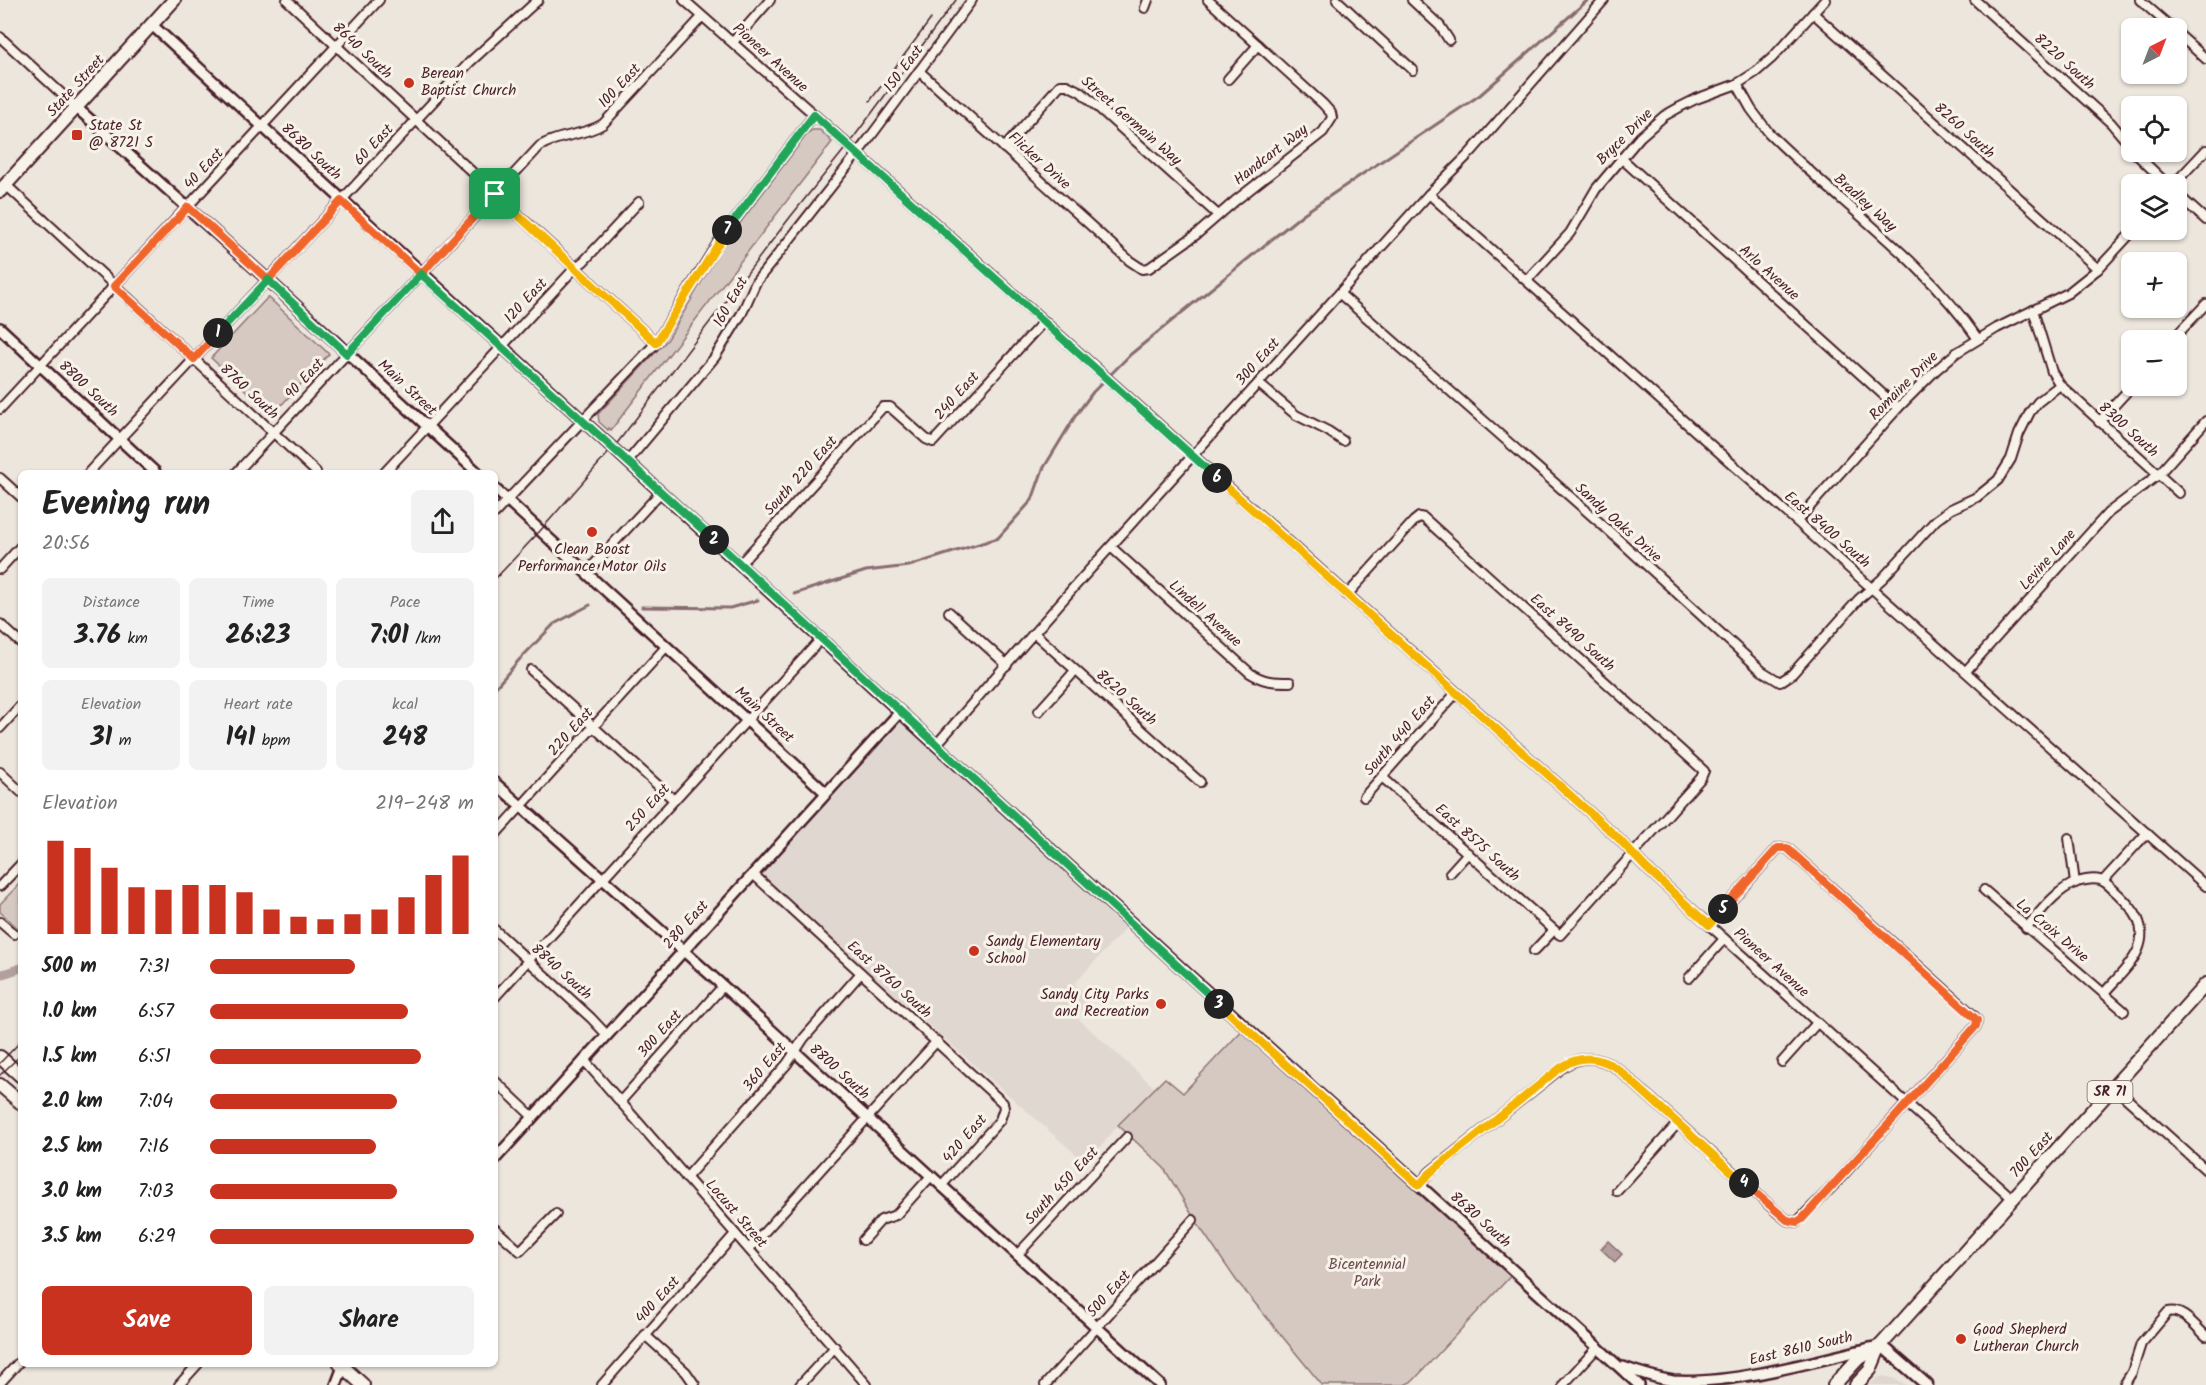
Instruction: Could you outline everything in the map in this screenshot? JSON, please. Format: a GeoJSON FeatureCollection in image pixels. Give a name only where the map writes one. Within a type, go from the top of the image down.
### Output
{"type":"FeatureCollection","features":[{"type":"Feature","properties":{"kind":"main road","name":"State Street"},"geometry":{"type":"LineString","coordinates":[[3,188],[174,0]]}},
{"type":"Feature","properties":{"kind":"main road","name":"700 East"},"geometry":{"type":"LineString","coordinates":[[1834,1385],[1857,1360],[1881,1345],[2206,984]]}},
{"type":"Feature","properties":{"kind":"main road"},"geometry":{"type":"LineString","coordinates":[[0,1057],[18,1073]]}},
{"type":"Feature","properties":{"kind":"main road"},"geometry":{"type":"LineString","coordinates":[[0,1085],[18,1100]]}},
{"type":"Feature","properties":{"kind":"main road","name":"700 East"},"geometry":{"type":"LineString","coordinates":[[1856,1385],[1869,1370],[1881,1345]]}},
{"type":"Feature","properties":{"kind":"main road"},"geometry":{"type":"LineString","coordinates":[[1881,1345],[1927,1385]]}},
{"type":"Feature","properties":{"kind":"main road"},"geometry":{"type":"LineString","coordinates":[[344,1367],[363,1385]]}},
{"type":"Feature","properties":{"kind":"street","name":"8640 South"},"geometry":{"type":"LineString","coordinates":[[287,0],[656,343]]}},
{"type":"Feature","properties":{"kind":"street","name":"40 East"},"geometry":{"type":"LineString","coordinates":[[0,410],[379,0]]}},
{"type":"Feature","properties":{"kind":"street","name":"60 East"},"geometry":{"type":"LineString","coordinates":[[91,470],[470,62],[538,0]]}},
{"type":"Feature","properties":{"kind":"street","name":"Pioneer Avenue"},"geometry":{"type":"LineString","coordinates":[[684,0],[1617,837],[1632,854],[1724,939],[2013,1199]]}},
{"type":"Feature","properties":{"kind":"street"},"geometry":{"type":"LineString","coordinates":[[732,42],[770,0]]}},
{"type":"Feature","properties":{"kind":"street","name":"150 East"},"geometry":{"type":"LineString","coordinates":[[856,153],[972,0]]}},
{"type":"Feature","properties":{"kind":"street","name":"Handcart Way"},"geometry":{"type":"LineString","coordinates":[[1142,269],[1155,265],[1197,234],[1323,132],[1332,118],[1331,112],[1323,104],[1208,0]]}},
{"type":"Feature","properties":{"kind":"street"},"geometry":{"type":"LineString","coordinates":[[1337,0],[1413,70]]}},
{"type":"Feature","properties":{"kind":"street"},"geometry":{"type":"LineString","coordinates":[[1412,0],[1440,26],[1449,40]]}},
{"type":"Feature","properties":{"kind":"street","name":"300 East"},"geometry":{"type":"LineString","coordinates":[[936,745],[1192,456],[1478,143],[1604,0]]}},
{"type":"Feature","properties":{"kind":"street","name":"Bryce Drive"},"geometry":{"type":"LineString","coordinates":[[1527,280],[1570,233],[1596,189],[1640,137],[1664,116],[1696,99],[1737,84],[1764,66],[1825,0]]}},
{"type":"Feature","properties":{"kind":"street","name":"8220 South"},"geometry":{"type":"LineString","coordinates":[[1975,0],[2111,123],[2121,135]]}},
{"type":"Feature","properties":{"kind":"street"},"geometry":{"type":"LineString","coordinates":[[2145,2],[2162,18]]}},
{"type":"Feature","properties":{"kind":"street","name":"8260 South"},"geometry":{"type":"LineString","coordinates":[[1813,13],[2097,269]]}},
{"type":"Feature","properties":{"kind":"street","name":"100 East"},"geometry":{"type":"LineString","coordinates":[[540,146],[552,139],[595,129],[603,124],[702,17]]}},
{"type":"Feature","properties":{"kind":"street","name":"8680 South"},"geometry":{"type":"LineString","coordinates":[[152,25],[341,201],[1639,1385]]}},
{"type":"Feature","properties":{"kind":"street"},"geometry":{"type":"LineString","coordinates":[[0,37],[77,108]]}},
{"type":"Feature","properties":{"kind":"street"},"geometry":{"type":"LineString","coordinates":[[2187,42],[2206,59]]}},
{"type":"Feature","properties":{"kind":"street"},"geometry":{"type":"LineString","coordinates":[[1228,79],[1258,45]]}},
{"type":"Feature","properties":{"kind":"street","name":"Flicker Drive"},"geometry":{"type":"LineString","coordinates":[[919,71],[1130,261],[1142,269]]}},
{"type":"Feature","properties":{"kind":"street","name":"Bradley Way"},"geometry":{"type":"LineString","coordinates":[[1737,84],[1769,134],[1929,278],[1959,312],[1978,339]]}},
{"type":"Feature","properties":{"kind":"street","name":"Street Germain Way"},"geometry":{"type":"LineString","coordinates":[[1004,148],[1060,85],[1067,85],[1081,92],[1218,215]]}},
{"type":"Feature","properties":{"kind":"street","name":"Main Street"},"geometry":{"type":"LineString","coordinates":[[77,108],[475,470]]}},
{"type":"Feature","properties":{"kind":"street"},"geometry":{"type":"LineString","coordinates":[[498,510],[656,343],[681,306],[719,241],[814,115]]}},
{"type":"Feature","properties":{"kind":"street","name":"90 East"},"geometry":{"type":"LineString","coordinates":[[239,470],[540,146]]}},
{"type":"Feature","properties":{"kind":"street"},"geometry":{"type":"LineString","coordinates":[[2183,174],[2206,150]]}},
{"type":"Feature","properties":{"kind":"street","name":"160 East"},"geometry":{"type":"LineString","coordinates":[[627,462],[715,357],[742,313],[756,282],[856,153]]}},
{"type":"Feature","properties":{"kind":"street","name":"Arlo Avenue"},"geometry":{"type":"LineString","coordinates":[[1621,158],[1898,408]]}},
{"type":"Feature","properties":{"kind":"street","name":"8220 South"},"geometry":{"type":"LineString","coordinates":[[2145,162],[2157,174]]}},
{"type":"Feature","properties":{"kind":"street","name":"8760 South"},"geometry":{"type":"LineString","coordinates":[[3,188],[114,286],[314,470]]}},
{"type":"Feature","properties":{"kind":"street","name":"East 8400 South"},"geometry":{"type":"LineString","coordinates":[[1430,194],[2206,886]]}},
{"type":"Feature","properties":{"kind":"street","name":"120 East"},"geometry":{"type":"LineString","coordinates":[[387,470],[575,267],[584,261],[639,202]]}},
{"type":"Feature","properties":{"kind":"street"},"geometry":{"type":"LineString","coordinates":[[2187,203],[2206,220]]}},
{"type":"Feature","properties":{"kind":"street","name":"Romaine Drive"},"geometry":{"type":"LineString","coordinates":[[1797,521],[1935,370],[1978,339],[2068,293],[2097,269],[2125,240]]}},
{"type":"Feature","properties":{"kind":"street","name":"Sandy Oaks Drive"},"geometry":{"type":"LineString","coordinates":[[1340,294],[1607,529],[1692,609],[1773,680],[1779,682],[1792,674],[1859,598],[1872,588]]}},
{"type":"Feature","properties":{"kind":"street"},"geometry":{"type":"LineString","coordinates":[[2181,330],[2206,304]]}},
{"type":"Feature","properties":{"kind":"street"},"geometry":{"type":"LineString","coordinates":[[1872,588],[1936,520],[1951,509],[1977,497],[1998,480],[2011,459],[2021,428],[2030,412],[2038,402],[2060,386],[2052,372],[2034,310]]}},
{"type":"Feature","properties":{"kind":"street","name":"240 East"},"geometry":{"type":"LineString","coordinates":[[883,407],[890,407],[926,440],[933,442],[1044,321]]}},
{"type":"Feature","properties":{"kind":"street","name":"8800 South"},"geometry":{"type":"LineString","coordinates":[[0,328],[153,470]]}},
{"type":"Feature","properties":{"kind":"street"},"geometry":{"type":"LineString","coordinates":[[1259,384],[1296,415],[1343,441]]}},
{"type":"Feature","properties":{"kind":"street","name":"8300 South"},"geometry":{"type":"LineString","coordinates":[[2060,386],[2179,494]]}},
{"type":"Feature","properties":{"kind":"street"},"geometry":{"type":"LineString","coordinates":[[2099,422],[2123,396]]}},
{"type":"Feature","properties":{"kind":"street","name":"South 220 East"},"geometry":{"type":"LineString","coordinates":[[740,564],[883,407]]}},
{"type":"Feature","properties":{"kind":"street","name":"Levine Lane"},"geometry":{"type":"LineString","coordinates":[[1966,671],[2108,513],[2158,475],[2206,422]]}},
{"type":"Feature","properties":{"kind":"street"},"geometry":{"type":"LineString","coordinates":[[0,478],[18,494]]}},
{"type":"Feature","properties":{"kind":"street","name":"Main Street"},"geometry":{"type":"LineString","coordinates":[[498,492],[826,794]]}},
{"type":"Feature","properties":{"kind":"street"},"geometry":{"type":"LineString","coordinates":[[586,573],[660,492]]}},
{"type":"Feature","properties":{"kind":"street","name":"East 8490 South"},"geometry":{"type":"LineString","coordinates":[[1347,595],[1414,521],[1424,518],[1704,771],[1632,854]]}},
{"type":"Feature","properties":{"kind":"street","name":"Lindell Avenue"},"geometry":{"type":"LineString","coordinates":[[1111,547],[1251,673],[1261,680],[1290,682]]}},
{"type":"Feature","properties":{"kind":"street"},"geometry":{"type":"LineString","coordinates":[[0,569],[18,549]]}},
{"type":"Feature","properties":{"kind":"street"},"geometry":{"type":"LineString","coordinates":[[949,612],[1006,665]]}},
{"type":"Feature","properties":{"kind":"street"},"geometry":{"type":"LineString","coordinates":[[0,624],[18,640]]}},
{"type":"Feature","properties":{"kind":"street","name":"8620 South"},"geometry":{"type":"LineString","coordinates":[[1034,633],[1200,782]]}},
{"type":"Feature","properties":{"kind":"street","name":"250 East"},"geometry":{"type":"LineString","coordinates":[[498,994],[821,639]]}},
{"type":"Feature","properties":{"kind":"street","name":"220 East"},"geometry":{"type":"LineString","coordinates":[[498,832],[666,647]]}},
{"type":"Feature","properties":{"kind":"street"},"geometry":{"type":"LineString","coordinates":[[531,669],[674,800]]}},
{"type":"Feature","properties":{"kind":"street"},"geometry":{"type":"LineString","coordinates":[[1039,711],[1075,671]]}},
{"type":"Feature","properties":{"kind":"street","name":"South 440 East"},"geometry":{"type":"LineString","coordinates":[[1364,797],[1456,693]]}},
{"type":"Feature","properties":{"kind":"street"},"geometry":{"type":"LineString","coordinates":[[0,728],[18,708]]}},
{"type":"Feature","properties":{"kind":"street","name":"280 East"},"geometry":{"type":"LineString","coordinates":[[498,1156],[900,712]]}},
{"type":"Feature","properties":{"kind":"street"},"geometry":{"type":"LineString","coordinates":[[0,772],[18,789]]}},
{"type":"Feature","properties":{"kind":"street","name":"East 8575 South"},"geometry":{"type":"LineString","coordinates":[[1383,777],[1554,930]]}},
{"type":"Feature","properties":{"kind":"street","name":"8800 South"},"geometry":{"type":"LineString","coordinates":[[498,786],[796,1052],[1160,1385]]}},
{"type":"Feature","properties":{"kind":"street"},"geometry":{"type":"LineString","coordinates":[[2103,881],[2147,833]]}},
{"type":"Feature","properties":{"kind":"street"},"geometry":{"type":"LineString","coordinates":[[2069,838],[2075,883]]}},
{"type":"Feature","properties":{"kind":"street"},"geometry":{"type":"LineString","coordinates":[[1419,1185],[1430,1173],[1568,1063],[1585,1058],[1603,1060],[1618,1069],[1787,1220],[1797,1222],[1805,1216],[1976,1026],[1977,1020],[1787,848],[1778,848],[1709,925]]}},
{"type":"Feature","properties":{"kind":"street"},"geometry":{"type":"LineString","coordinates":[[1450,873],[1468,853]]}},
{"type":"Feature","properties":{"kind":"street"},"geometry":{"type":"LineString","coordinates":[[1534,951],[1554,930],[1560,935],[1632,854]]}},
{"type":"Feature","properties":{"kind":"street"},"geometry":{"type":"LineString","coordinates":[[0,886],[18,867]]}},
{"type":"Feature","properties":{"kind":"street","name":"East 8760 South"},"geometry":{"type":"LineString","coordinates":[[753,874],[999,1097],[1004,1108]]}},
{"type":"Feature","properties":{"kind":"street"},"geometry":{"type":"LineString","coordinates":[[2026,928],[2058,893],[2075,883],[2086,880],[2103,881],[2133,909],[2141,926],[2138,951],[2104,993]]}},
{"type":"Feature","properties":{"kind":"street","name":"La Croix Drive"},"geometry":{"type":"LineString","coordinates":[[1984,890],[2124,1011]]}},
{"type":"Feature","properties":{"kind":"street"},"geometry":{"type":"LineString","coordinates":[[0,922],[14,934]]}},
{"type":"Feature","properties":{"kind":"street","name":"8840 South"},"geometry":{"type":"LineString","coordinates":[[498,933],[607,1035]]}},
{"type":"Feature","properties":{"kind":"street"},"geometry":{"type":"LineString","coordinates":[[1689,978],[1724,939]]}},
{"type":"Feature","properties":{"kind":"street","name":"360 East"},"geometry":{"type":"LineString","coordinates":[[686,1178],[796,1052],[804,1038],[861,972]]}},
{"type":"Feature","properties":{"kind":"street","name":"300 East"},"geometry":{"type":"LineString","coordinates":[[620,1102],[723,986]]}},
{"type":"Feature","properties":{"kind":"street"},"geometry":{"type":"LineString","coordinates":[[1782,1062],[1817,1023]]}},
{"type":"Feature","properties":{"kind":"street"},"geometry":{"type":"LineString","coordinates":[[749,1249],[937,1041]]}},
{"type":"Feature","properties":{"kind":"street","name":"Locust Street"},"geometry":{"type":"LineString","coordinates":[[584,1060],[867,1385]]}},
{"type":"Feature","properties":{"kind":"street"},"geometry":{"type":"LineString","coordinates":[[498,1084],[533,1117]]}},
{"type":"Feature","properties":{"kind":"street"},"geometry":{"type":"LineString","coordinates":[[2114,1087],[2206,1170]]}},
{"type":"Feature","properties":{"kind":"street","name":"420 East"},"geometry":{"type":"LineString","coordinates":[[941,1186],[1000,1120],[1004,1108]]}},
{"type":"Feature","properties":{"kind":"street"},"geometry":{"type":"LineString","coordinates":[[1617,1191],[1678,1123]]}},
{"type":"Feature","properties":{"kind":"street","name":"South 450 East"},"geometry":{"type":"LineString","coordinates":[[1017,1255],[1127,1137]]}},
{"type":"Feature","properties":{"kind":"street"},"geometry":{"type":"LineString","coordinates":[[863,1240],[881,1220],[896,1215],[931,1176]]}},
{"type":"Feature","properties":{"kind":"street"},"geometry":{"type":"LineString","coordinates":[[498,1232],[520,1251],[556,1214]]}},
{"type":"Feature","properties":{"kind":"street","name":"500 East"},"geometry":{"type":"LineString","coordinates":[[1045,1385],[1193,1220]]}},
{"type":"Feature","properties":{"kind":"street","name":"400 East"},"geometry":{"type":"LineString","coordinates":[[602,1385],[735,1234]]}},
{"type":"Feature","properties":{"kind":"street"},"geometry":{"type":"LineString","coordinates":[[2124,1385],[2132,1372],[2141,1344],[2168,1312],[2181,1314],[2206,1336]]}},
{"type":"Feature","properties":{"kind":"street"},"geometry":{"type":"LineString","coordinates":[[645,1335],[686,1372],[695,1385]]}},
{"type":"Feature","properties":{"kind":"street","name":"East 8610 South"},"geometry":{"type":"LineString","coordinates":[[1621,1367],[1674,1381],[1714,1382],[1783,1370],[1881,1345]]}},
{"type":"Feature","properties":{"kind":"street"},"geometry":{"type":"LineString","coordinates":[[800,1385],[835,1347]]}},
{"type":"Feature","properties":{"kind":"street"},"geometry":{"type":"LineString","coordinates":[[1563,1385],[1598,1347]]}},
{"type":"Feature","properties":{"kind":"street"},"geometry":{"type":"LineString","coordinates":[[0,1383],[18,1363]]}},
{"type":"Feature","properties":{"kind":"street"},"geometry":{"type":"LineString","coordinates":[[179,1385],[195,1367]]}},
{"type":"Feature","properties":{"kind":"street"},"geometry":{"type":"LineString","coordinates":[[336,1385],[341,1367]]}},
{"type":"Feature","properties":{"kind":"shaded area","name":"Sandy Elementary School"},"geometry":{"type":"Polygon","coordinates":[[[908,713],[1134,919],[1074,984],[1091,1000],[1075,1016],[1155,1088],[1118,1125],[1087,1164],[755,872],[908,713]]]}},
{"type":"Feature","properties":{"kind":"shaded area"},"geometry":{"type":"Polygon","coordinates":[[[1608,1241],[1622,1254],[1615,1262],[1601,1249],[1608,1241]]]}},
{"type":"Feature","properties":{"kind":"shaded area"},"geometry":{"type":"Polygon","coordinates":[[[1883,1376],[1892,1378],[1907,1385],[1869,1385],[1883,1376]]]}},
{"type":"Feature","properties":{"kind":"green space"},"geometry":{"type":"Polygon","coordinates":[[[812,130],[820,130],[832,142],[611,430],[609,428],[608,430],[599,422],[598,414],[668,339],[722,247],[812,130]]]}},
{"type":"Feature","properties":{"kind":"green space"},"geometry":{"type":"Polygon","coordinates":[[[268,297],[329,354],[272,415],[211,358],[268,297]]]}},
{"type":"Feature","properties":{"kind":"green space"},"geometry":{"type":"Polygon","coordinates":[[[18,885],[18,928],[0,912],[0,904],[18,885]]]}},
{"type":"Feature","properties":{"kind":"green space","name":"Bicentennial Park"},"geometry":{"type":"Polygon","coordinates":[[[1249,1023],[1518,1268],[1413,1381],[1404,1385],[1322,1385],[1236,1280],[1197,1223],[1164,1168],[1118,1125],[1165,1078],[1183,1093],[1249,1023]]]}},
{"type":"Feature","properties":{"kind":"waterway"},"geometry":{"type":"LineString","coordinates":[[794,594],[866,571],[909,566],[998,538],[1032,500],[1043,469],[1076,415],[1093,392],[1131,354],[1303,214],[1480,95],[1588,0]]}},
{"type":"Feature","properties":{"kind":"waterway"},"geometry":{"type":"LineString","coordinates":[[642,607],[730,608],[758,600]]}},
{"type":"Feature","properties":{"kind":"waterway"},"geometry":{"type":"LineString","coordinates":[[498,684],[554,624],[590,605]]}},
{"type":"Feature","properties":{"kind":"waterway"},"geometry":{"type":"LineString","coordinates":[[0,975],[18,969]]}},
{"type":"Feature","properties":{"kind":"tram line"},"geometry":{"type":"LineString","coordinates":[[498,576],[618,442],[848,145],[956,0]]}},
{"type":"Feature","properties":{"kind":"tram line"},"geometry":{"type":"LineString","coordinates":[[870,101],[931,19]]}},
{"type":"Feature","properties":{"kind":"tram line"},"geometry":{"type":"LineString","coordinates":[[0,1063],[18,1044]]}},
{"type":"Feature","properties":{"kind":"tram line"},"geometry":{"type":"LineString","coordinates":[[0,1075],[18,1058]]}},
{"type":"Feature","properties":{"kind":"place","name":"Berean Baptist Church"},"geometry":{"type":"Point","coordinates":[409,83]}},
{"type":"Feature","properties":{"kind":"place","name":"State St @ 8721 S"},"geometry":{"type":"Point","coordinates":[77,135]}},
{"type":"Feature","properties":{"kind":"place","name":"Clean Boost Performance Motor Oils"},"geometry":{"type":"Point","coordinates":[592,532]}},
{"type":"Feature","properties":{"kind":"place","name":"Sandy Elementary School"},"geometry":{"type":"Point","coordinates":[974,951]}},
{"type":"Feature","properties":{"kind":"place","name":"Sandy City Parks and Recreation"},"geometry":{"type":"Point","coordinates":[1161,1004]}},
{"type":"Feature","properties":{"kind":"place","name":"Good Shepherd Lutheran Church"},"geometry":{"type":"Point","coordinates":[1961,1339]}},
{"type":"Feature","properties":{"kind":"route"},"geometry":{"type":"LineString","coordinates":[[495,194],[421,274],[341,201],[268,280],[188,207],[114,286],[194,359],[268,280],[347,354],[421,274],[1419,1185],[1430,1173],[1560,1068],[1577,1059],[1594,1058],[1603,1060],[1618,1069],[1777,1212],[1787,1220],[1797,1222],[1835,1184],[1976,1026],[1977,1020],[1973,1015],[1787,848],[1778,848],[1709,925],[1646,868],[1617,837],[814,115],[719,241],[681,306],[656,343],[495,194]]}}]}
